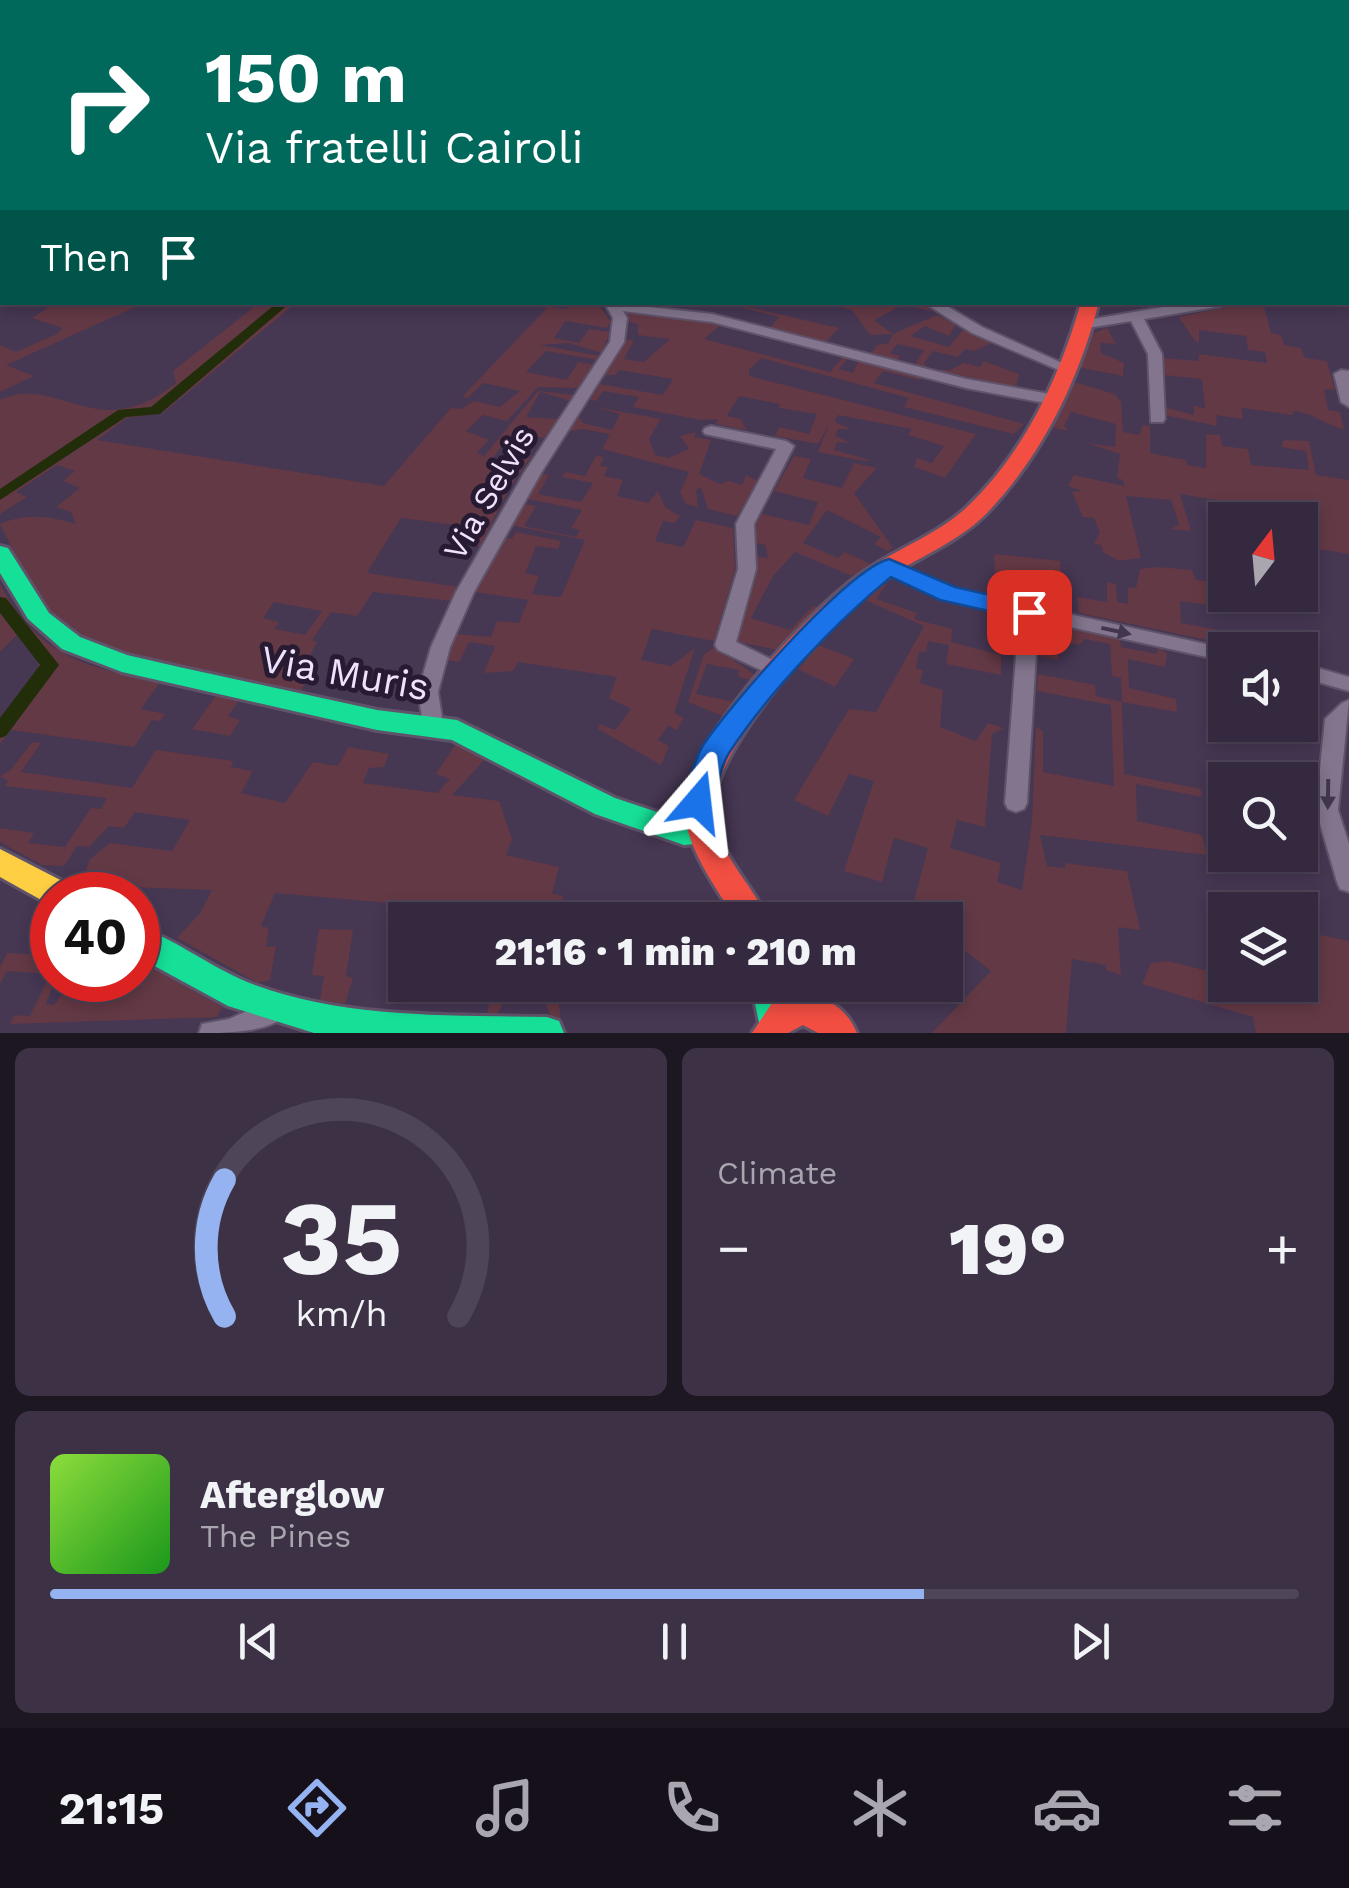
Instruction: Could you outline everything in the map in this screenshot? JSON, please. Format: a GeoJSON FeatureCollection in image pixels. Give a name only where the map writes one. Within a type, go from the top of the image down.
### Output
{"type":"FeatureCollection","features":[{"type":"Feature","properties":{"kind":"street","name":"Via Selvis"},"geometry":{"type":"LineString","coordinates":[[432,724],[426,701],[453,622],[520,488],[618,342],[620,318],[613,305]]}},
{"type":"Feature","properties":{"kind":"street"},"geometry":{"type":"LineString","coordinates":[[619,305],[712,318],[1050,399]]}},
{"type":"Feature","properties":{"kind":"street"},"geometry":{"type":"LineString","coordinates":[[934,305],[977,330],[1066,368]]}},
{"type":"Feature","properties":{"kind":"street"},"geometry":{"type":"LineString","coordinates":[[743,902],[705,834],[698,802],[713,754],[780,672],[854,592],[977,511],[996,489],[1050,399],[1088,313],[1137,318],[1205,305]]}},
{"type":"Feature","properties":{"kind":"street"},"geometry":{"type":"LineString","coordinates":[[1137,318],[1155,354],[1157,419]]}},
{"type":"Feature","properties":{"kind":"street"},"geometry":{"type":"LineString","coordinates":[[1349,375],[1341,374],[1349,402]]}},
{"type":"Feature","properties":{"kind":"street"},"geometry":{"type":"LineString","coordinates":[[710,431],[786,446],[745,524],[747,569],[725,645],[780,672]]}},
{"type":"Feature","properties":{"kind":"street","name":"Via Muris"},"geometry":{"type":"LineString","coordinates":[[0,554],[40,619],[71,643],[105,656],[377,720],[432,724],[489,745],[604,806],[684,834],[705,834]]}},
{"type":"Feature","properties":{"kind":"street"},"geometry":{"type":"LineString","coordinates":[[889,567],[949,594],[1208,650]]}},
{"type":"Feature","properties":{"kind":"street"},"geometry":{"type":"LineString","coordinates":[[1016,803],[1029,612]]}},
{"type":"Feature","properties":{"kind":"street"},"geometry":{"type":"LineString","coordinates":[[1318,675],[1349,684]]}},
{"type":"Feature","properties":{"kind":"street"},"geometry":{"type":"LineString","coordinates":[[1348,709],[1336,719],[1326,792],[1349,882]]}},
{"type":"Feature","properties":{"kind":"street"},"geometry":{"type":"LineString","coordinates":[[0,862],[30,879]]}},
{"type":"Feature","properties":{"kind":"street"},"geometry":{"type":"LineString","coordinates":[[160,953],[201,976],[279,1008],[379,1028],[547,1033]]}},
{"type":"Feature","properties":{"kind":"street"},"geometry":{"type":"LineString","coordinates":[[769,1002],[771,1027]]}},
{"type":"Feature","properties":{"kind":"street"},"geometry":{"type":"LineString","coordinates":[[818,1002],[834,1025]]}},
{"type":"Feature","properties":{"kind":"street"},"geometry":{"type":"LineString","coordinates":[[771,1027],[798,1006],[834,1025]]}},
{"type":"Feature","properties":{"kind":"street"},"geometry":{"type":"LineString","coordinates":[[212,1033],[231,1032],[279,1008]]}},
{"type":"Feature","properties":{"kind":"shaded area"},"geometry":{"type":"Polygon","coordinates":[[[52,305],[140,305],[6,365],[34,376],[0,392],[0,345],[16,352],[59,333],[62,328],[32,318],[52,305]]]}},
{"type":"Feature","properties":{"kind":"shaded area"},"geometry":{"type":"Polygon","coordinates":[[[256,305],[294,305],[163,413],[127,418],[97,440],[384,486],[451,408],[461,409],[474,401],[500,407],[520,391],[483,383],[468,398],[462,397],[547,308],[532,305],[565,309],[572,305],[598,305],[611,322],[607,328],[565,321],[554,338],[579,343],[589,329],[610,332],[602,353],[569,343],[539,345],[600,356],[598,360],[546,351],[526,372],[567,380],[578,362],[595,365],[579,388],[538,387],[507,421],[483,415],[466,431],[489,440],[477,453],[484,456],[538,391],[574,395],[571,401],[540,392],[526,417],[558,419],[544,438],[514,436],[492,459],[516,465],[532,455],[510,487],[480,546],[469,545],[478,528],[401,518],[367,573],[459,587],[452,601],[373,592],[357,616],[331,612],[312,640],[317,642],[301,674],[310,676],[298,695],[162,666],[94,642],[66,626],[38,597],[0,524],[37,517],[76,524],[71,512],[56,507],[80,488],[63,481],[75,471],[57,465],[16,492],[27,497],[0,514],[0,400],[21,394],[41,395],[100,409],[123,409],[148,401],[176,383],[173,371],[256,305]],[[274,602],[263,618],[279,622],[275,629],[305,635],[322,611],[274,602]]]}},
{"type":"Feature","properties":{"kind":"shaded area"},"geometry":{"type":"Polygon","coordinates":[[[734,305],[839,328],[826,342],[770,328],[779,317],[734,305]]]}},
{"type":"Feature","properties":{"kind":"shaded area"},"geometry":{"type":"Polygon","coordinates":[[[834,305],[902,305],[874,320],[893,334],[870,335],[852,310],[834,305]]]}},
{"type":"Feature","properties":{"kind":"shaded area"},"geometry":{"type":"Polygon","coordinates":[[[1236,305],[1264,305],[1271,333],[1281,335],[1284,345],[1301,348],[1305,358],[1327,361],[1335,390],[1324,389],[1328,410],[1340,412],[1344,429],[1293,411],[1293,415],[1242,408],[1243,419],[1216,415],[1217,426],[1164,415],[1164,407],[1194,415],[1194,405],[1205,409],[1202,379],[1164,375],[1161,358],[1199,361],[1199,354],[1267,363],[1265,352],[1248,350],[1246,336],[1199,330],[1199,342],[1195,341],[1179,317],[1236,305]]]}},
{"type":"Feature","properties":{"kind":"shaded area"},"geometry":{"type":"Polygon","coordinates":[[[629,310],[722,324],[704,339],[830,372],[844,356],[849,357],[839,369],[853,373],[859,359],[923,376],[920,380],[883,371],[874,383],[1024,424],[1014,434],[904,407],[909,398],[761,358],[749,370],[749,376],[976,434],[945,478],[914,467],[917,458],[932,463],[944,446],[908,435],[912,429],[838,415],[835,422],[851,429],[838,429],[835,436],[851,443],[837,442],[834,450],[870,460],[865,461],[818,452],[829,424],[818,444],[775,436],[779,427],[809,434],[817,414],[779,408],[780,404],[739,396],[727,416],[741,419],[746,430],[716,424],[718,419],[701,420],[633,407],[639,397],[603,391],[596,401],[590,400],[600,384],[663,395],[673,379],[619,370],[615,375],[605,375],[625,340],[634,340],[624,359],[644,362],[670,339],[638,335],[638,324],[626,321],[629,310]]]}},
{"type":"Feature","properties":{"kind":"shaded area"},"geometry":{"type":"Polygon","coordinates":[[[937,315],[956,324],[949,336],[925,326],[911,336],[949,347],[964,329],[993,342],[974,351],[965,349],[958,357],[933,351],[924,363],[927,368],[915,365],[924,350],[897,344],[890,353],[900,356],[897,360],[871,354],[877,345],[889,343],[893,334],[937,315]]]}},
{"type":"Feature","properties":{"kind":"shaded area"},"geometry":{"type":"Polygon","coordinates":[[[1107,328],[1116,344],[1100,343],[1101,353],[1124,363],[1123,376],[1077,367],[1094,333],[1107,328]]]}},
{"type":"Feature","properties":{"kind":"shaded area"},"geometry":{"type":"Polygon","coordinates":[[[984,361],[1019,374],[1016,387],[934,370],[950,370],[964,363],[980,367],[984,361]]]}},
{"type":"Feature","properties":{"kind":"shaded area"},"geometry":{"type":"Polygon","coordinates":[[[1070,381],[1115,394],[1121,402],[1123,432],[1140,435],[1142,425],[1150,426],[1150,453],[1186,460],[1187,465],[1206,468],[1206,434],[1220,435],[1222,446],[1248,449],[1251,465],[1309,470],[1306,451],[1281,447],[1284,440],[1309,441],[1316,475],[1349,480],[1349,554],[1318,549],[1318,502],[1228,502],[1180,494],[1191,531],[1171,529],[1179,524],[1171,500],[1126,496],[1141,558],[1119,561],[1103,552],[1101,545],[1094,544],[1100,533],[1094,518],[1083,517],[1072,492],[1082,491],[1068,486],[1074,475],[1124,486],[1123,480],[1117,478],[1120,454],[1087,443],[1115,447],[1116,424],[1071,412],[1064,426],[1069,431],[1045,426],[1070,381]]]}},
{"type":"Feature","properties":{"kind":"shaded area"},"geometry":{"type":"Polygon","coordinates":[[[596,407],[661,419],[649,439],[655,455],[668,458],[689,449],[680,436],[696,432],[694,437],[711,440],[699,474],[720,484],[729,481],[742,485],[746,475],[758,481],[737,516],[708,509],[701,487],[696,490],[698,507],[686,504],[680,492],[689,472],[602,449],[610,434],[582,429],[568,432],[579,417],[583,423],[612,430],[620,414],[596,407]]]}},
{"type":"Feature","properties":{"kind":"shaded area"},"geometry":{"type":"Polygon","coordinates":[[[596,456],[604,457],[600,466],[608,467],[604,476],[623,480],[617,496],[648,503],[658,491],[665,507],[680,516],[675,523],[663,521],[655,541],[683,547],[696,520],[733,528],[735,570],[714,641],[652,629],[641,660],[671,666],[695,648],[674,713],[684,718],[677,730],[668,726],[658,740],[669,746],[661,765],[598,729],[600,724],[615,730],[631,709],[609,698],[617,677],[518,662],[513,671],[484,673],[495,646],[469,642],[459,662],[446,660],[457,634],[491,637],[497,621],[519,623],[528,600],[474,592],[503,537],[512,539],[516,532],[561,541],[558,549],[536,546],[525,573],[539,576],[532,594],[561,597],[585,540],[510,525],[520,503],[536,506],[524,526],[576,537],[580,530],[571,528],[582,510],[523,498],[539,473],[549,475],[538,494],[581,502],[593,483],[562,477],[565,472],[585,476],[596,456]]]}},
{"type":"Feature","properties":{"kind":"shaded area"},"geometry":{"type":"Polygon","coordinates":[[[794,456],[811,459],[803,478],[842,488],[854,463],[877,468],[854,493],[893,548],[888,551],[874,544],[881,537],[827,510],[803,543],[838,558],[845,552],[870,564],[852,576],[795,552],[773,576],[751,618],[790,630],[813,606],[822,609],[784,651],[738,642],[757,571],[755,556],[768,558],[765,545],[752,542],[751,533],[762,514],[809,525],[818,502],[774,491],[794,456]]]}},
{"type":"Feature","properties":{"kind":"shaded area"},"geometry":{"type":"Polygon","coordinates":[[[994,554],[1060,561],[1062,603],[1058,608],[996,595],[994,554]]]}},
{"type":"Feature","properties":{"kind":"shaded area"},"geometry":{"type":"Polygon","coordinates":[[[1140,569],[1192,570],[1196,580],[1208,581],[1208,605],[1180,601],[1181,623],[1230,632],[1208,632],[1208,640],[1079,613],[1077,597],[1107,602],[1107,582],[1116,584],[1117,602],[1128,604],[1128,587],[1136,588],[1140,569]]]}},
{"type":"Feature","properties":{"kind":"shaded area"},"geometry":{"type":"Polygon","coordinates":[[[882,580],[886,585],[876,599],[917,613],[914,619],[952,629],[951,642],[1001,655],[1001,675],[946,664],[949,645],[928,641],[926,652],[919,652],[916,668],[923,670],[920,683],[943,690],[940,727],[976,741],[988,723],[1004,728],[992,734],[985,827],[957,820],[950,848],[1001,863],[997,882],[1022,890],[1032,822],[1036,727],[1043,731],[1043,772],[1114,786],[1111,705],[1037,691],[1038,674],[1095,685],[1096,696],[1122,702],[1124,774],[1201,789],[1202,797],[1136,784],[1137,821],[1202,835],[1207,855],[1040,835],[1047,866],[1065,868],[1065,863],[1127,871],[1140,930],[1118,927],[1121,975],[1106,970],[1106,965],[1072,959],[1066,1033],[932,1033],[991,971],[963,949],[963,902],[914,902],[928,848],[894,838],[882,882],[844,871],[874,781],[849,774],[828,816],[794,800],[849,709],[876,712],[924,626],[863,599],[882,580]]]}},
{"type":"Feature","properties":{"kind":"shaded area"},"geometry":{"type":"Polygon","coordinates":[[[0,584],[31,628],[66,655],[109,671],[160,682],[141,709],[165,714],[160,721],[152,720],[134,747],[11,730],[0,744],[0,722],[38,675],[38,662],[17,635],[0,652],[0,584]]]}},
{"type":"Feature","properties":{"kind":"shaded area"},"geometry":{"type":"Polygon","coordinates":[[[1040,620],[1120,637],[1121,647],[1157,654],[1158,646],[1167,654],[1165,667],[1128,659],[1129,688],[1176,699],[1177,712],[1122,702],[1121,678],[1112,676],[1110,644],[1085,639],[1079,645],[1060,642],[1058,660],[1039,656],[1040,620]]]}},
{"type":"Feature","properties":{"kind":"shaded area"},"geometry":{"type":"Polygon","coordinates":[[[818,645],[854,659],[835,687],[798,669],[818,645]]]}},
{"type":"Feature","properties":{"kind":"shaded area"},"geometry":{"type":"Polygon","coordinates":[[[715,647],[759,678],[749,688],[751,680],[738,677],[739,670],[707,664],[696,694],[735,702],[722,716],[688,702],[704,654],[715,647]]]}},
{"type":"Feature","properties":{"kind":"shaded area"},"geometry":{"type":"Polygon","coordinates":[[[217,694],[240,699],[228,716],[240,720],[230,736],[192,729],[217,694]]]}},
{"type":"Feature","properties":{"kind":"shaded area"},"geometry":{"type":"Polygon","coordinates":[[[458,741],[488,756],[452,795],[499,801],[512,839],[506,855],[559,867],[552,894],[563,896],[562,902],[388,903],[275,893],[261,926],[269,928],[266,947],[276,946],[270,980],[258,983],[177,938],[201,912],[212,890],[160,888],[160,872],[85,872],[90,859],[110,843],[172,851],[190,820],[135,812],[124,828],[109,826],[89,847],[77,846],[64,866],[42,865],[0,842],[0,828],[34,833],[28,843],[65,847],[91,808],[101,809],[107,798],[5,786],[8,781],[0,776],[10,771],[32,742],[41,743],[21,772],[132,788],[156,750],[233,761],[231,767],[253,771],[241,793],[285,803],[313,762],[338,766],[348,747],[389,754],[384,767],[369,768],[363,783],[437,793],[450,779],[436,774],[458,741]]]}},
{"type":"Feature","properties":{"kind":"shaded area"},"geometry":{"type":"Polygon","coordinates":[[[319,929],[353,930],[346,976],[353,978],[345,1004],[320,1000],[324,976],[312,975],[319,929]]]}},
{"type":"Feature","properties":{"kind":"shaded area"},"geometry":{"type":"Polygon","coordinates":[[[1318,934],[1349,941],[1349,1033],[1256,1033],[1253,1017],[1142,984],[1151,963],[1167,961],[1208,971],[1208,1002],[1318,1002],[1318,934]]]}},
{"type":"Feature","properties":{"kind":"shaded area"},"geometry":{"type":"Polygon","coordinates":[[[7,953],[30,954],[30,973],[7,971],[0,984],[0,967],[7,953]]]}},
{"type":"Feature","properties":{"kind":"shaded area"},"geometry":{"type":"Polygon","coordinates":[[[160,972],[222,1007],[217,1017],[10,1024],[14,1015],[30,1016],[37,1002],[160,1002],[160,972]]]}},
{"type":"Feature","properties":{"kind":"shaded area"},"geometry":{"type":"Polygon","coordinates":[[[489,1002],[559,1002],[561,1021],[552,1021],[546,1004],[503,1003],[494,1020],[487,1019],[489,1002]]]}},
{"type":"Feature","properties":{"kind":"waterway"},"geometry":{"type":"LineString","coordinates":[[0,496],[123,413],[155,411],[282,305]]}},
{"type":"Feature","properties":{"kind":"waterway"},"geometry":{"type":"LineString","coordinates":[[0,602],[50,665],[0,731]]}},
{"type":"Feature","properties":{"kind":"traffic: fast"},"geometry":{"type":"LineString","coordinates":[[0,553],[40,619],[71,643],[122,663],[179,676],[377,720],[457,730],[605,806],[684,833],[705,833]]}},
{"type":"Feature","properties":{"kind":"traffic: fast"},"geometry":{"type":"LineString","coordinates":[[160,952],[240,995],[310,1016],[411,1029],[547,1033]]}},
{"type":"Feature","properties":{"kind":"traffic: fast"},"geometry":{"type":"LineString","coordinates":[[770,1002],[773,1021]]}},
{"type":"Feature","properties":{"kind":"traffic: slow"},"geometry":{"type":"LineString","coordinates":[[0,862],[30,879]]}},
{"type":"Feature","properties":{"kind":"traffic: jam"},"geometry":{"type":"LineString","coordinates":[[742,902],[718,864],[700,819],[705,779],[719,750],[766,684],[845,599],[879,572],[967,520],[998,487],[1048,412],[1073,357],[1089,305]]}},
{"type":"Feature","properties":{"kind":"traffic: jam"},"geometry":{"type":"LineString","coordinates":[[769,1033],[784,1014],[803,1009],[823,1015],[840,1033]]}},
{"type":"Feature","properties":{"kind":"route"},"geometry":{"type":"LineString","coordinates":[[698,802],[713,754],[737,722],[844,602],[864,582],[889,567],[949,594],[1029,612]]}}]}
